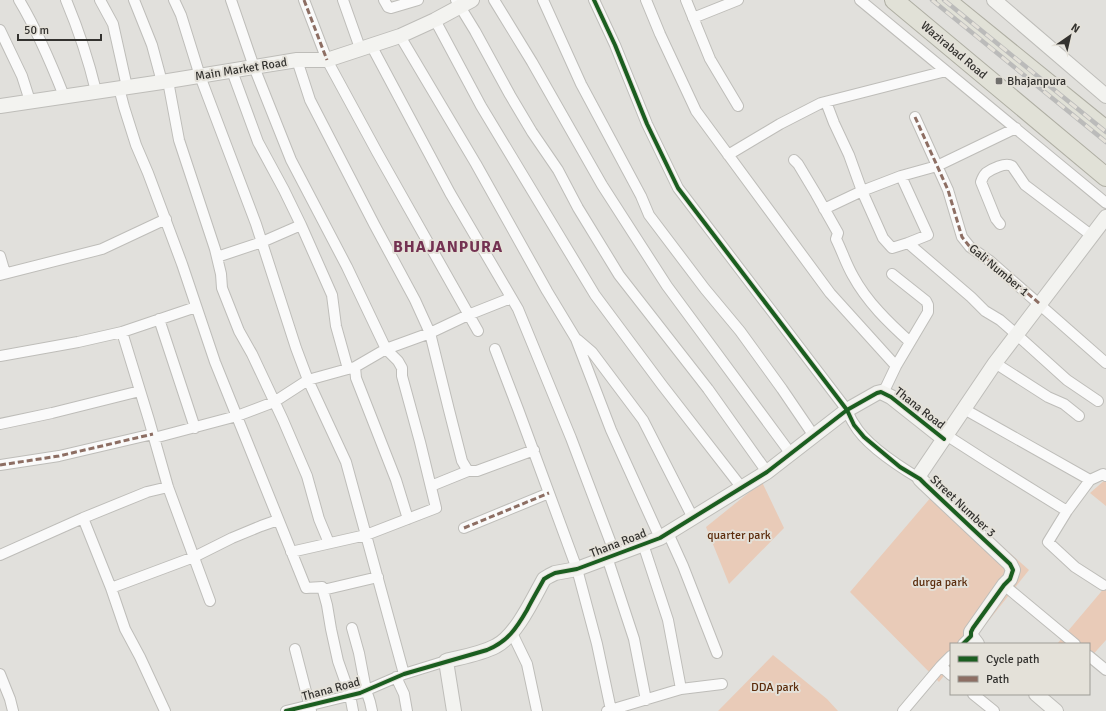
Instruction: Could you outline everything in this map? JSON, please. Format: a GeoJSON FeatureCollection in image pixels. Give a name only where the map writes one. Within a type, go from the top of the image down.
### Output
{"type":"FeatureCollection","features":[{"type":"Feature","properties":{"kind":"highway","name":"Wazirabad Road"},"geometry":{"type":"LineString","coordinates":[[894,0],[1106,177]]}},
{"type":"Feature","properties":{"kind":"highway"},"geometry":{"type":"LineString","coordinates":[[946,0],[1106,130]]}},
{"type":"Feature","properties":{"kind":"street"},"geometry":{"type":"LineString","coordinates":[[19,0],[27,13],[64,96]]}},
{"type":"Feature","properties":{"kind":"street"},"geometry":{"type":"LineString","coordinates":[[66,0],[79,31],[96,91]]}},
{"type":"Feature","properties":{"kind":"street"},"geometry":{"type":"LineString","coordinates":[[100,0],[113,24],[123,88],[124,107],[136,145],[166,219],[215,362],[306,588],[322,586],[338,661],[350,695],[353,711]]}},
{"type":"Feature","properties":{"kind":"street"},"geometry":{"type":"LineString","coordinates":[[134,0],[165,82],[179,140],[217,257],[222,288],[239,331],[252,354],[306,476],[328,543]]}},
{"type":"Feature","properties":{"kind":"street"},"geometry":{"type":"LineString","coordinates":[[174,0],[181,15],[200,76],[256,224],[296,348],[308,380],[346,462],[378,577],[404,694],[406,711]]}},
{"type":"Feature","properties":{"kind":"street"},"geometry":{"type":"LineString","coordinates":[[231,0],[254,67],[291,160],[347,267],[386,349],[398,361],[402,368],[402,376],[436,508],[366,535],[291,552]]}},
{"type":"Feature","properties":{"kind":"street"},"geometry":{"type":"LineString","coordinates":[[304,0],[326,60],[478,332]]}},
{"type":"Feature","properties":{"kind":"street"},"geometry":{"type":"LineString","coordinates":[[343,0],[366,47],[518,309],[571,438],[611,556],[634,639],[646,700]]}},
{"type":"Feature","properties":{"kind":"street"},"geometry":{"type":"LineString","coordinates":[[384,0],[388,7],[391,8],[418,0]]}},
{"type":"Feature","properties":{"kind":"street"},"geometry":{"type":"LineString","coordinates":[[494,0],[532,62],[602,185],[668,286],[792,454]]}},
{"type":"Feature","properties":{"kind":"street"},"geometry":{"type":"LineString","coordinates":[[543,0],[581,84],[641,196],[649,215],[704,289],[740,332],[814,436]]}},
{"type":"Feature","properties":{"kind":"street","name":"Street Number 3"},"geometry":{"type":"LineString","coordinates":[[594,0],[615,44],[647,124],[678,188],[847,410],[854,425],[864,437],[900,467],[920,479],[1010,564],[1013,570],[1010,579],[1004,585]]}},
{"type":"Feature","properties":{"kind":"street"},"geometry":{"type":"LineString","coordinates":[[646,0],[696,111],[830,293],[896,366]]}},
{"type":"Feature","properties":{"kind":"street"},"geometry":{"type":"LineString","coordinates":[[686,0],[710,59],[738,106]]}},
{"type":"Feature","properties":{"kind":"street"},"geometry":{"type":"LineString","coordinates":[[693,18],[738,0]]}},
{"type":"Feature","properties":{"kind":"street"},"geometry":{"type":"LineString","coordinates":[[860,0],[1106,203]]}},
{"type":"Feature","properties":{"kind":"street"},"geometry":{"type":"LineString","coordinates":[[994,0],[1106,96]]}},
{"type":"Feature","properties":{"kind":"street"},"geometry":{"type":"LineString","coordinates":[[463,2],[475,31],[510,95],[532,132],[558,170],[578,208],[619,275],[708,389],[767,472]]}},
{"type":"Feature","properties":{"kind":"street","name":"Main Market Road"},"geometry":{"type":"LineString","coordinates":[[0,106],[165,82],[297,60],[326,60],[400,36],[435,20],[463,2]]}},
{"type":"Feature","properties":{"kind":"street"},"geometry":{"type":"LineString","coordinates":[[435,20],[481,106],[595,295],[662,385],[742,488]]}},
{"type":"Feature","properties":{"kind":"street"},"geometry":{"type":"LineString","coordinates":[[0,30],[22,76],[30,101]]}},
{"type":"Feature","properties":{"kind":"street"},"geometry":{"type":"LineString","coordinates":[[400,36],[476,164],[547,291],[576,339],[611,430],[664,535],[683,566],[717,653]]}},
{"type":"Feature","properties":{"kind":"street"},"geometry":{"type":"LineString","coordinates":[[297,60],[310,100],[415,300],[430,333],[462,461],[468,471]]}},
{"type":"Feature","properties":{"kind":"street"},"geometry":{"type":"LineString","coordinates":[[232,71],[258,142],[284,190],[332,295],[336,326],[396,480],[408,519]]}},
{"type":"Feature","properties":{"kind":"street"},"geometry":{"type":"LineString","coordinates":[[728,155],[780,124],[821,103],[946,71]]}},
{"type":"Feature","properties":{"kind":"street"},"geometry":{"type":"LineString","coordinates":[[826,102],[849,155],[862,191],[883,238],[892,248],[928,235],[901,176]]}},
{"type":"Feature","properties":{"kind":"street","name":"Gali Number 1"},"geometry":{"type":"LineString","coordinates":[[915,117],[948,190],[962,237],[970,247],[990,261],[1106,363]]}},
{"type":"Feature","properties":{"kind":"street"},"geometry":{"type":"LineString","coordinates":[[824,209],[862,191],[901,176],[937,166],[1016,128]]}},
{"type":"Feature","properties":{"kind":"street"},"geometry":{"type":"LineString","coordinates":[[794,160],[798,164],[838,233],[836,239],[853,276],[863,292],[886,320],[910,342]]}},
{"type":"Feature","properties":{"kind":"street"},"geometry":{"type":"LineString","coordinates":[[1000,224],[996,219],[981,182],[982,177],[986,173],[1004,164],[1008,164],[1012,166],[1025,185],[1091,236]]}},
{"type":"Feature","properties":{"kind":"street","name":"Thana Road"},"geometry":{"type":"LineString","coordinates":[[286,711],[310,708],[360,693],[400,676],[446,661],[487,650],[500,644],[518,625],[544,580],[549,576],[577,569],[664,535],[767,472],[847,410],[877,393],[881,392],[891,397],[945,437],[1016,334],[1106,217]]}},
{"type":"Feature","properties":{"kind":"street"},"geometry":{"type":"LineString","coordinates":[[0,256],[3,274],[102,249],[166,219]]}},
{"type":"Feature","properties":{"kind":"street"},"geometry":{"type":"LineString","coordinates":[[217,257],[262,242],[301,226]]}},
{"type":"Feature","properties":{"kind":"street"},"geometry":{"type":"LineString","coordinates":[[908,243],[985,310],[1000,320],[1067,380],[1098,401]]}},
{"type":"Feature","properties":{"kind":"street"},"geometry":{"type":"LineString","coordinates":[[881,392],[886,387],[896,366],[928,312],[928,305],[926,301],[892,274]]}},
{"type":"Feature","properties":{"kind":"street"},"geometry":{"type":"LineString","coordinates":[[0,465],[59,456],[195,428],[237,416],[274,402],[308,380],[352,368],[386,349],[430,333],[468,315],[511,298]]}},
{"type":"Feature","properties":{"kind":"street"},"geometry":{"type":"LineString","coordinates":[[0,356],[78,342],[122,332],[196,307]]}},
{"type":"Feature","properties":{"kind":"street"},"geometry":{"type":"LineString","coordinates":[[160,319],[195,428]]}},
{"type":"Feature","properties":{"kind":"street"},"geometry":{"type":"LineString","coordinates":[[122,332],[168,487],[210,601]]}},
{"type":"Feature","properties":{"kind":"street"},"geometry":{"type":"LineString","coordinates":[[576,339],[592,352],[643,420],[693,518]]}},
{"type":"Feature","properties":{"kind":"street"},"geometry":{"type":"LineString","coordinates":[[495,349],[534,450],[577,569],[597,644],[609,710],[680,689],[722,684]]}},
{"type":"Feature","properties":{"kind":"street"},"geometry":{"type":"LineString","coordinates":[[995,363],[1048,397],[1064,404],[1079,416]]}},
{"type":"Feature","properties":{"kind":"street"},"geometry":{"type":"LineString","coordinates":[[0,424],[52,413],[140,391]]}},
{"type":"Feature","properties":{"kind":"street"},"geometry":{"type":"LineString","coordinates":[[964,409],[1090,480]]}},
{"type":"Feature","properties":{"kind":"street"},"geometry":{"type":"LineString","coordinates":[[920,479],[920,474],[945,437],[1067,510]]}},
{"type":"Feature","properties":{"kind":"street"},"geometry":{"type":"LineString","coordinates":[[431,486],[468,471],[477,471],[534,450]]}},
{"type":"Feature","properties":{"kind":"street"},"geometry":{"type":"LineString","coordinates":[[1103,585],[1075,567],[1048,542],[1067,510],[1090,480],[1103,474],[1106,476]]}},
{"type":"Feature","properties":{"kind":"street"},"geometry":{"type":"LineString","coordinates":[[0,555],[83,518],[147,492],[168,487]]}},
{"type":"Feature","properties":{"kind":"street"},"geometry":{"type":"LineString","coordinates":[[464,528],[549,493]]}},
{"type":"Feature","properties":{"kind":"street"},"geometry":{"type":"LineString","coordinates":[[83,518],[111,588],[125,629],[140,657],[165,711]]}},
{"type":"Feature","properties":{"kind":"street"},"geometry":{"type":"LineString","coordinates":[[111,588],[194,557],[232,538],[278,520]]}},
{"type":"Feature","properties":{"kind":"street"},"geometry":{"type":"LineString","coordinates":[[644,544],[668,620],[680,689]]}},
{"type":"Feature","properties":{"kind":"street"},"geometry":{"type":"LineString","coordinates":[[323,590],[378,577]]}},
{"type":"Feature","properties":{"kind":"street"},"geometry":{"type":"LineString","coordinates":[[970,641],[973,628],[1004,585],[1074,643]]}},
{"type":"Feature","properties":{"kind":"street"},"geometry":{"type":"LineString","coordinates":[[352,628],[372,711]]}},
{"type":"Feature","properties":{"kind":"street"},"geometry":{"type":"LineString","coordinates":[[512,633],[527,664],[537,711]]}},
{"type":"Feature","properties":{"kind":"street"},"geometry":{"type":"LineString","coordinates":[[295,649],[310,708]]}},
{"type":"Feature","properties":{"kind":"street"},"geometry":{"type":"LineString","coordinates":[[903,711],[950,657]]}},
{"type":"Feature","properties":{"kind":"street"},"geometry":{"type":"LineString","coordinates":[[1090,657],[1106,670]]}},
{"type":"Feature","properties":{"kind":"street"},"geometry":{"type":"LineString","coordinates":[[446,661],[454,711]]}},
{"type":"Feature","properties":{"kind":"street"},"geometry":{"type":"LineString","coordinates":[[941,666],[950,674]]}},
{"type":"Feature","properties":{"kind":"street"},"geometry":{"type":"LineString","coordinates":[[0,674],[14,711]]}},
{"type":"Feature","properties":{"kind":"street"},"geometry":{"type":"LineString","coordinates":[[974,695],[994,711]]}},
{"type":"Feature","properties":{"kind":"street"},"geometry":{"type":"LineString","coordinates":[[1037,695],[1056,711]]}},
{"type":"Feature","properties":{"kind":"green space"},"geometry":{"type":"Polygon","coordinates":[[[1106,479],[1106,506],[1090,493],[1106,479]]]}},
{"type":"Feature","properties":{"kind":"green space","name":"quarter park"},"geometry":{"type":"Polygon","coordinates":[[[762,482],[784,528],[729,584],[706,527],[762,482]]]}},
{"type":"Feature","properties":{"kind":"green space","name":"durga park"},"geometry":{"type":"Polygon","coordinates":[[[938,489],[1029,570],[971,643],[950,643],[950,668],[939,682],[850,592],[938,489]]]}},
{"type":"Feature","properties":{"kind":"green space"},"geometry":{"type":"Polygon","coordinates":[[[1106,586],[1106,640],[1090,658],[1090,643],[1058,643],[1106,586]]]}},
{"type":"Feature","properties":{"kind":"green space","name":"DDA park"},"geometry":{"type":"Polygon","coordinates":[[[773,655],[827,699],[838,711],[718,711],[773,655]]]}},
{"type":"Feature","properties":{"kind":"railway"},"geometry":{"type":"LineString","coordinates":[[932,0],[1106,142]]}},
{"type":"Feature","properties":{"kind":"railway"},"geometry":{"type":"LineString","coordinates":[[944,0],[1106,132]]}},
{"type":"Feature","properties":{"kind":"marked path"},"geometry":{"type":"LineString","coordinates":[[304,0],[327,60]]}},
{"type":"Feature","properties":{"kind":"marked path"},"geometry":{"type":"LineString","coordinates":[[915,117],[948,190],[962,237],[970,247],[990,261],[1040,304]]}},
{"type":"Feature","properties":{"kind":"marked path"},"geometry":{"type":"LineString","coordinates":[[0,465],[59,456],[153,434]]}},
{"type":"Feature","properties":{"kind":"marked path"},"geometry":{"type":"LineString","coordinates":[[464,528],[549,493]]}},
{"type":"Feature","properties":{"kind":"cycle path"},"geometry":{"type":"LineString","coordinates":[[594,0],[615,45],[647,124],[678,188],[847,410],[854,425],[864,437],[900,467],[920,479],[1010,564],[1013,570],[1010,579],[973,628],[971,636],[964,643]]}},
{"type":"Feature","properties":{"kind":"cycle path"},"geometry":{"type":"LineString","coordinates":[[286,711],[360,693],[404,674],[487,650],[501,643],[515,629],[544,579],[555,573],[577,569],[660,538],[767,472],[847,410],[877,393],[881,392],[891,397],[944,439]]}},
{"type":"Feature","properties":{"kind":"place","name":"Bhajanpura"},"geometry":{"type":"Point","coordinates":[999,81]}},
{"type":"Feature","properties":{"kind":"district","name":"BHAJANPURA"},"geometry":{"type":"Point","coordinates":[448,246]}}]}
